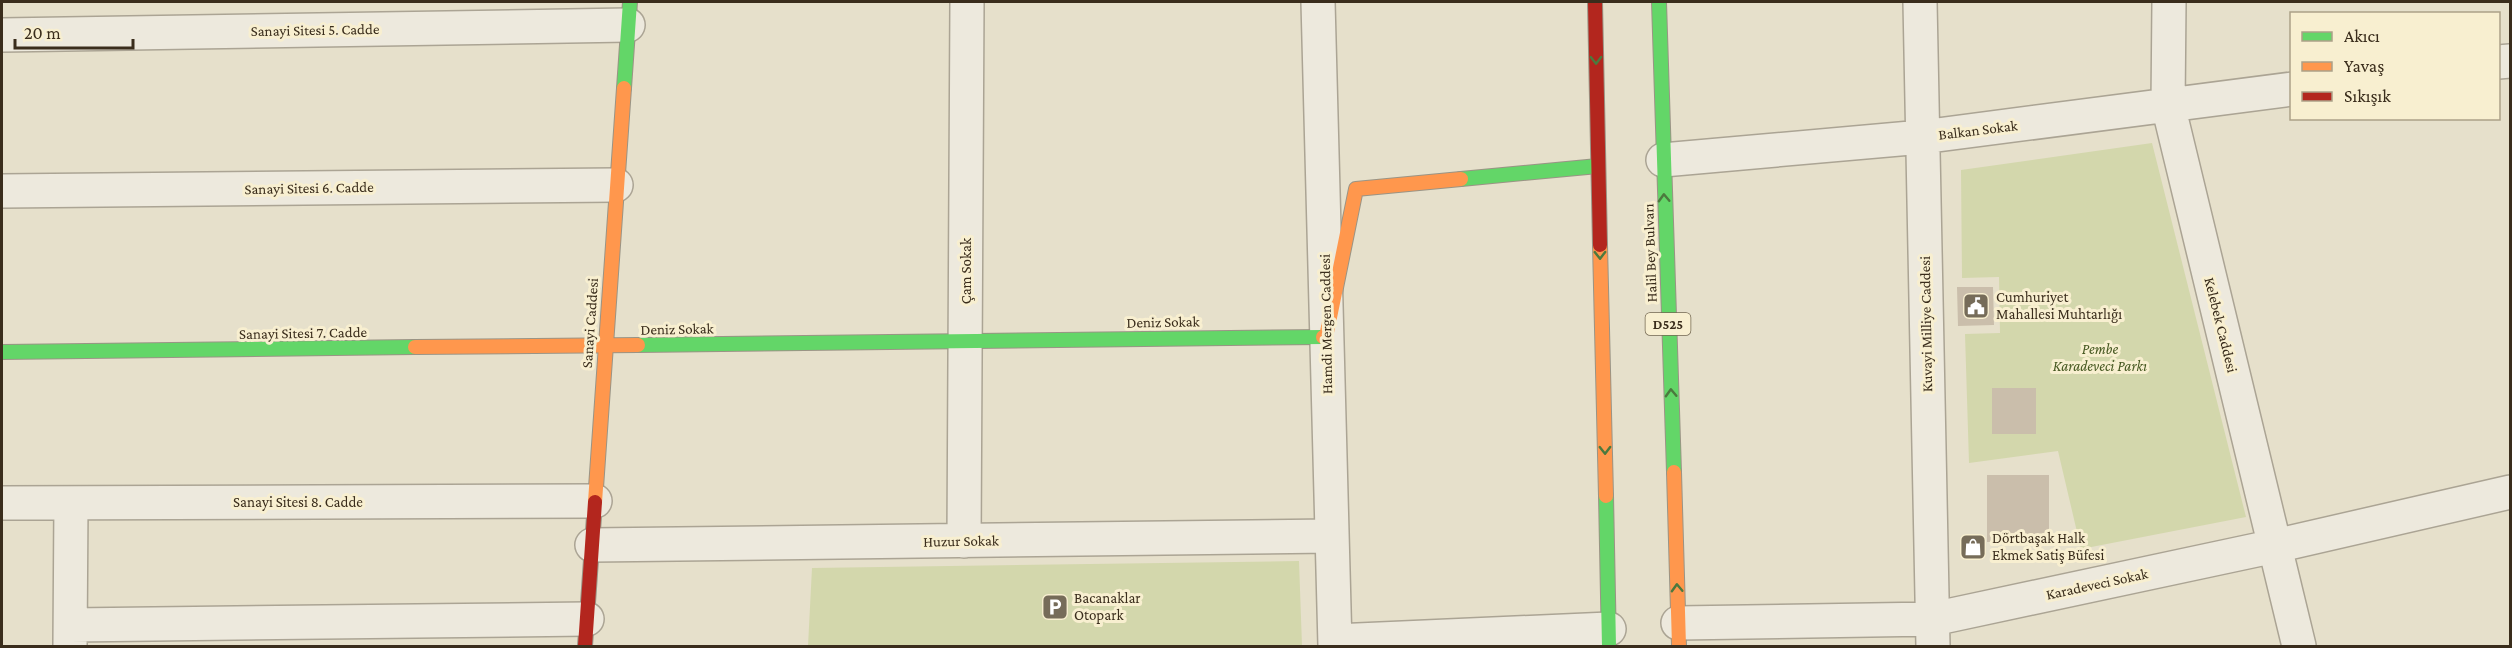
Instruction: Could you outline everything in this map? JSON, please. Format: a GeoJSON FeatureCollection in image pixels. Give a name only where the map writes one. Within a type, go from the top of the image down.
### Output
{"type":"FeatureCollection","features":[{"type":"Feature","properties":{"kind":"main road"},"geometry":{"type":"LineString","coordinates":[[1595,2],[1609,638]]}},
{"type":"Feature","properties":{"kind":"main road","name":"Halil Bey Bulvarı"},"geometry":{"type":"LineString","coordinates":[[1659,2],[1678,635]]}},
{"type":"Feature","properties":{"kind":"main road","name":"Sanayi Caddesi"},"geometry":{"type":"LineString","coordinates":[[586,633],[629,14]]}},
{"type":"Feature","properties":{"kind":"main road"},"geometry":{"type":"LineString","coordinates":[[1326,337],[1356,189],[1598,166]]}},
{"type":"Feature","properties":{"kind":"main road","name":"Deniz Sokak"},"geometry":{"type":"LineString","coordinates":[[605,346],[1326,337]]}},
{"type":"Feature","properties":{"kind":"main road","name":"Sanayi Sitesi 7. Cadde"},"geometry":{"type":"LineString","coordinates":[[2,352],[605,346]]}},
{"type":"Feature","properties":{"kind":"street","name":"Çam Sokak"},"geometry":{"type":"LineString","coordinates":[[964,541],[967,2]]}},
{"type":"Feature","properties":{"kind":"street","name":"Hamdi Mergen Caddesi"},"geometry":{"type":"LineString","coordinates":[[1318,2],[1335,644]]}},
{"type":"Feature","properties":{"kind":"street","name":"Kuvayi Milliye Caddesi"},"geometry":{"type":"LineString","coordinates":[[1920,2],[1933,633]]}},
{"type":"Feature","properties":{"kind":"street","name":"Kelebek Caddesi"},"geometry":{"type":"LineString","coordinates":[[2169,2],[2168,105],[2299,646]]}},
{"type":"Feature","properties":{"kind":"street","name":"Sanayi Sitesi 5. Cadde"},"geometry":{"type":"LineString","coordinates":[[2,35],[629,14]]}},
{"type":"Feature","properties":{"kind":"street","name":"Balkan Sokak"},"geometry":{"type":"LineString","coordinates":[[1663,160],[1922,137],[2290,89]]}},
{"type":"Feature","properties":{"kind":"street","name":"Sanayi Sitesi 6. Cadde"},"geometry":{"type":"LineString","coordinates":[[2,191],[616,185]]}},
{"type":"Feature","properties":{"kind":"street","name":"Karadeveci Sokak"},"geometry":{"type":"LineString","coordinates":[[1678,635],[1933,633],[2275,546],[2511,492]]}},
{"type":"Feature","properties":{"kind":"street","name":"Sanayi Sitesi 8. Cadde"},"geometry":{"type":"LineString","coordinates":[[2,503],[595,501]]}},
{"type":"Feature","properties":{"kind":"street"},"geometry":{"type":"LineString","coordinates":[[70,503],[70,636],[586,633]]}},
{"type":"Feature","properties":{"kind":"street","name":"Huzur Sokak"},"geometry":{"type":"LineString","coordinates":[[592,545],[1331,536]]}},
{"type":"Feature","properties":{"kind":"street"},"geometry":{"type":"LineString","coordinates":[[1335,644],[1609,638]]}},
{"type":"Feature","properties":{"kind":"green space","name":"Pembe Karadeveci Parkı"},"geometry":{"type":"Polygon","coordinates":[[[2152,143],[2246,517],[2081,549],[2058,451],[1969,463],[1965,334],[2000,333],[1999,277],[1962,278],[1961,170],[2152,143]]]}},
{"type":"Feature","properties":{"kind":"green space","name":"Bacanaklar Otopark"},"geometry":{"type":"Polygon","coordinates":[[[1299,561],[1302,646],[808,646],[812,568],[1299,561]]]}},
{"type":"Feature","properties":{"kind":"building","name":"Cumhuriyet Mahallesi Muhtarlığı"},"geometry":{"type":"Polygon","coordinates":[[[1957,287],[1993,287],[1994,325],[1958,326],[1957,287]]]}},
{"type":"Feature","properties":{"kind":"building"},"geometry":{"type":"Polygon","coordinates":[[[1992,388],[2036,388],[2036,434],[1992,434],[1992,388]]]}},
{"type":"Feature","properties":{"kind":"building"},"geometry":{"type":"Polygon","coordinates":[[[1987,475],[2049,475],[2049,542],[1987,542],[1987,475]]]}},
{"type":"Feature","properties":{"kind":"building","name":"Dörtbaşak Halk Ekmek Satiş Büfesi"},"geometry":{"type":"Polygon","coordinates":[[[1969,543],[1978,543],[1978,551],[1969,551],[1969,543]]]}},
{"type":"Feature","properties":{"kind":"traffic: fast"},"geometry":{"type":"LineString","coordinates":[[624,88],[630,2]]}},
{"type":"Feature","properties":{"kind":"traffic: fast"},"geometry":{"type":"LineString","coordinates":[[1659,2],[1674,472]]}},
{"type":"Feature","properties":{"kind":"traffic: fast"},"geometry":{"type":"LineString","coordinates":[[1461,179],[1598,166]]}},
{"type":"Feature","properties":{"kind":"traffic: fast"},"geometry":{"type":"LineString","coordinates":[[638,345],[1323,337]]}},
{"type":"Feature","properties":{"kind":"traffic: fast"},"geometry":{"type":"LineString","coordinates":[[2,352],[415,347]]}},
{"type":"Feature","properties":{"kind":"traffic: fast"},"geometry":{"type":"LineString","coordinates":[[1606,496],[1609,646]]}},
{"type":"Feature","properties":{"kind":"traffic: slow"},"geometry":{"type":"LineString","coordinates":[[595,502],[624,88]]}},
{"type":"Feature","properties":{"kind":"traffic: slow"},"geometry":{"type":"LineString","coordinates":[[1323,337],[1326,337],[1356,189],[1461,179]]}},
{"type":"Feature","properties":{"kind":"traffic: slow"},"geometry":{"type":"LineString","coordinates":[[1600,245],[1606,496]]}},
{"type":"Feature","properties":{"kind":"traffic: slow"},"geometry":{"type":"LineString","coordinates":[[415,347],[638,345]]}},
{"type":"Feature","properties":{"kind":"traffic: slow"},"geometry":{"type":"LineString","coordinates":[[1674,472],[1679,646]]}},
{"type":"Feature","properties":{"kind":"traffic: jam"},"geometry":{"type":"LineString","coordinates":[[1595,2],[1600,245]]}},
{"type":"Feature","properties":{"kind":"traffic: jam"},"geometry":{"type":"LineString","coordinates":[[585,646],[595,502]]}},
{"type":"Feature","properties":{"kind":"place","name":"Cumhuriyet Mahallesi Muhtarlığı"},"geometry":{"type":"Point","coordinates":[1976,306]}},
{"type":"Feature","properties":{"kind":"place","name":"Dörtbaşak Halk Ekmek Satiş Büfesi"},"geometry":{"type":"Point","coordinates":[1973,547]}},
{"type":"Feature","properties":{"kind":"place","name":"Bacanaklar Otopark"},"geometry":{"type":"Point","coordinates":[1055,607]}}]}
